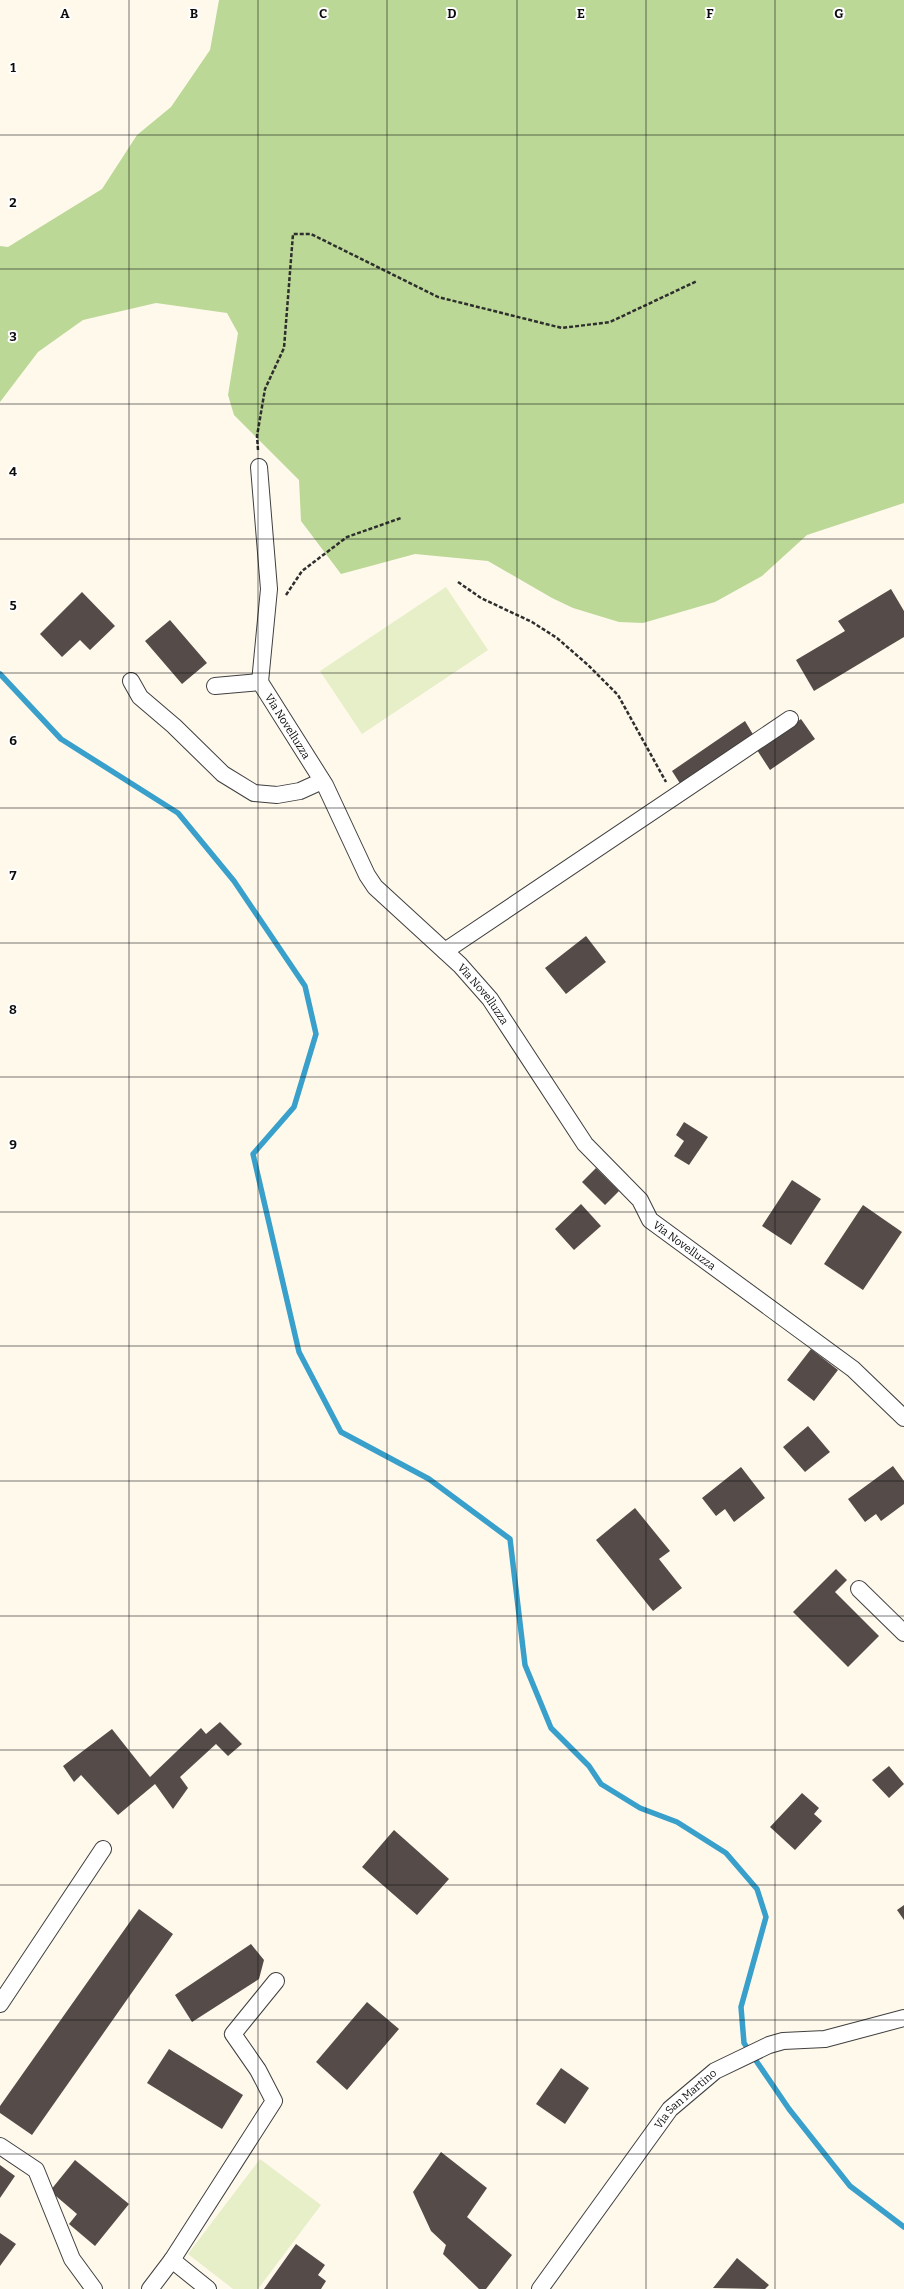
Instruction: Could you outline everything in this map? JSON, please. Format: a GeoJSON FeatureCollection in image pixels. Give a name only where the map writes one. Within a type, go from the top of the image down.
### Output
{"type":"FeatureCollection","features":[{"type":"Feature","properties":{"kind":"street","name":"Via Novelluzza"},"geometry":{"type":"LineString","coordinates":[[259,467],[269,589],[260,682],[322,781],[367,875],[375,887],[445,951],[490,999],[585,1144],[640,1200],[650,1220],[853,1369],[904,1418]]}},
{"type":"Feature","properties":{"kind":"street"},"geometry":{"type":"LineString","coordinates":[[131,681],[140,697],[174,726],[222,774],[254,793],[277,795],[292,792],[322,781]]}},
{"type":"Feature","properties":{"kind":"street"},"geometry":{"type":"LineString","coordinates":[[215,686],[260,682]]}},
{"type":"Feature","properties":{"kind":"street"},"geometry":{"type":"LineString","coordinates":[[445,951],[790,719]]}},
{"type":"Feature","properties":{"kind":"street"},"geometry":{"type":"LineString","coordinates":[[859,1589],[904,1633]]}},
{"type":"Feature","properties":{"kind":"street"},"geometry":{"type":"LineString","coordinates":[[0,2004],[103,1850]]}},
{"type":"Feature","properties":{"kind":"street"},"geometry":{"type":"LineString","coordinates":[[150,2289],[172,2260],[274,2101],[258,2070],[233,2034],[276,1981]]}},
{"type":"Feature","properties":{"kind":"street","name":"Via San Martino"},"geometry":{"type":"LineString","coordinates":[[540,2289],[670,2109],[715,2071],[783,2041],[825,2039],[904,2018]]}},
{"type":"Feature","properties":{"kind":"street"},"geometry":{"type":"LineString","coordinates":[[0,2146],[36,2170],[72,2259],[94,2289]]}},
{"type":"Feature","properties":{"kind":"street"},"geometry":{"type":"LineString","coordinates":[[172,2260],[208,2289]]}},
{"type":"Feature","properties":{"kind":"path"},"geometry":{"type":"LineString","coordinates":[[259,467],[258,436],[265,389],[284,348],[293,234],[311,234],[438,297],[562,328],[610,322],[697,281]]}},
{"type":"Feature","properties":{"kind":"path"},"geometry":{"type":"LineString","coordinates":[[282,602],[302,571],[347,538],[401,518]]}},
{"type":"Feature","properties":{"kind":"path"},"geometry":{"type":"LineString","coordinates":[[458,582],[481,598],[532,622],[557,638],[608,685],[618,695],[641,734],[673,797]]}},
{"type":"Feature","properties":{"kind":"green space"},"geometry":{"type":"Polygon","coordinates":[[[219,0],[904,0],[904,503],[807,535],[762,576],[715,602],[643,623],[619,622],[573,608],[552,598],[488,561],[415,554],[341,574],[301,521],[299,480],[234,415],[228,395],[238,333],[227,313],[156,303],[83,320],[38,352],[0,402],[0,246],[8,247],[102,189],[137,135],[171,107],[210,50],[219,0]]]}},
{"type":"Feature","properties":{"kind":"green space"},"geometry":{"type":"Polygon","coordinates":[[[446,587],[488,650],[362,734],[320,671],[446,587]]]}},
{"type":"Feature","properties":{"kind":"green space"},"geometry":{"type":"Polygon","coordinates":[[[260,2159],[321,2205],[258,2289],[233,2289],[188,2254],[260,2159]]]}},
{"type":"Feature","properties":{"kind":"building"},"geometry":{"type":"Polygon","coordinates":[[[891,589],[904,611],[904,637],[814,691],[796,660],[845,631],[838,621],[891,589]]]}},
{"type":"Feature","properties":{"kind":"building"},"geometry":{"type":"Polygon","coordinates":[[[82,592],[115,626],[90,650],[80,640],[62,657],[40,634],[82,592]]]}},
{"type":"Feature","properties":{"kind":"building"},"geometry":{"type":"Polygon","coordinates":[[[170,620],[207,663],[182,684],[145,641],[170,620]]]}},
{"type":"Feature","properties":{"kind":"building"},"geometry":{"type":"Polygon","coordinates":[[[801,719],[815,739],[770,770],[757,750],[801,719]]]}},
{"type":"Feature","properties":{"kind":"building"},"geometry":{"type":"Polygon","coordinates":[[[745,721],[754,736],[681,785],[672,771],[745,721]]]}},
{"type":"Feature","properties":{"kind":"building"},"geometry":{"type":"Polygon","coordinates":[[[586,936],[606,962],[566,994],[545,968],[586,936]]]}},
{"type":"Feature","properties":{"kind":"building"},"geometry":{"type":"Polygon","coordinates":[[[684,1122],[708,1137],[689,1165],[674,1156],[684,1141],[676,1135],[684,1122]]]}},
{"type":"Feature","properties":{"kind":"building"},"geometry":{"type":"Polygon","coordinates":[[[596,1168],[619,1191],[605,1205],[582,1182],[596,1168]]]}},
{"type":"Feature","properties":{"kind":"building"},"geometry":{"type":"Polygon","coordinates":[[[792,1180],[821,1199],[791,1245],[762,1226],[792,1180]]]}},
{"type":"Feature","properties":{"kind":"building"},"geometry":{"type":"Polygon","coordinates":[[[581,1204],[601,1226],[574,1250],[555,1229],[581,1204]]]}},
{"type":"Feature","properties":{"kind":"building"},"geometry":{"type":"Polygon","coordinates":[[[863,1205],[902,1232],[863,1290],[824,1264],[863,1205]]]}},
{"type":"Feature","properties":{"kind":"building"},"geometry":{"type":"Polygon","coordinates":[[[811,1349],[838,1370],[814,1401],[787,1380],[811,1349]]]}},
{"type":"Feature","properties":{"kind":"building"},"geometry":{"type":"Polygon","coordinates":[[[808,1426],[830,1452],[805,1472],[783,1447],[808,1426]]]}},
{"type":"Feature","properties":{"kind":"building"},"geometry":{"type":"Polygon","coordinates":[[[893,1466],[904,1481],[904,1504],[881,1521],[876,1514],[865,1522],[848,1499],[893,1466]]]}},
{"type":"Feature","properties":{"kind":"building"},"geometry":{"type":"Polygon","coordinates":[[[741,1467],[765,1498],[734,1522],[725,1509],[716,1516],[702,1498],[741,1467]]]}},
{"type":"Feature","properties":{"kind":"building"},"geometry":{"type":"Polygon","coordinates":[[[635,1508],[670,1551],[659,1559],[682,1588],[653,1611],[596,1540],[635,1508]]]}},
{"type":"Feature","properties":{"kind":"building"},"geometry":{"type":"Polygon","coordinates":[[[836,1569],[847,1580],[835,1592],[879,1636],[848,1667],[793,1612],[836,1569]]]}},
{"type":"Feature","properties":{"kind":"building"},"geometry":{"type":"Polygon","coordinates":[[[220,1722],[242,1744],[228,1756],[216,1744],[180,1777],[188,1788],[173,1809],[155,1784],[118,1815],[81,1775],[74,1782],[63,1766],[112,1729],[150,1777],[201,1728],[206,1734],[220,1722]]]}},
{"type":"Feature","properties":{"kind":"building"},"geometry":{"type":"Polygon","coordinates":[[[889,1766],[904,1784],[889,1798],[872,1780],[889,1766]]]}},
{"type":"Feature","properties":{"kind":"building"},"geometry":{"type":"Polygon","coordinates":[[[802,1793],[819,1808],[814,1814],[822,1821],[795,1850],[770,1827],[802,1793]]]}},
{"type":"Feature","properties":{"kind":"building"},"geometry":{"type":"Polygon","coordinates":[[[394,1830],[449,1879],[417,1915],[362,1867],[394,1830]]]}},
{"type":"Feature","properties":{"kind":"building"},"geometry":{"type":"Polygon","coordinates":[[[904,1905],[904,1920],[897,1910],[904,1905]]]}},
{"type":"Feature","properties":{"kind":"building"},"geometry":{"type":"Polygon","coordinates":[[[139,1909],[173,1934],[32,2135],[0,2113],[0,2106],[139,1909]]]}},
{"type":"Feature","properties":{"kind":"building"},"geometry":{"type":"Polygon","coordinates":[[[251,1944],[264,1960],[259,1979],[192,2022],[175,1995],[251,1944]]]}},
{"type":"Feature","properties":{"kind":"building"},"geometry":{"type":"Polygon","coordinates":[[[367,2002],[399,2029],[347,2090],[316,2062],[367,2002]]]}},
{"type":"Feature","properties":{"kind":"building"},"geometry":{"type":"Polygon","coordinates":[[[169,2049],[243,2095],[222,2129],[147,2083],[169,2049]]]}},
{"type":"Feature","properties":{"kind":"building"},"geometry":{"type":"Polygon","coordinates":[[[561,2068],[589,2088],[565,2124],[536,2104],[561,2068]]]}},
{"type":"Feature","properties":{"kind":"building"},"geometry":{"type":"Polygon","coordinates":[[[441,2152],[487,2188],[467,2217],[512,2255],[486,2289],[479,2289],[443,2254],[446,2245],[431,2231],[413,2192],[441,2152]]]}},
{"type":"Feature","properties":{"kind":"building"},"geometry":{"type":"Polygon","coordinates":[[[75,2160],[129,2204],[95,2246],[69,2224],[77,2214],[50,2191],[75,2160]]]}},
{"type":"Feature","properties":{"kind":"building"},"geometry":{"type":"Polygon","coordinates":[[[0,2165],[15,2176],[0,2198],[0,2165]]]}},
{"type":"Feature","properties":{"kind":"building"},"geometry":{"type":"Polygon","coordinates":[[[0,2233],[16,2244],[0,2266],[0,2233]]]}},
{"type":"Feature","properties":{"kind":"building"},"geometry":{"type":"Polygon","coordinates":[[[296,2244],[325,2265],[318,2275],[326,2281],[321,2289],[264,2289],[296,2244]]]}},
{"type":"Feature","properties":{"kind":"building"},"geometry":{"type":"Polygon","coordinates":[[[737,2258],[769,2285],[765,2289],[713,2288],[737,2258]]]}},
{"type":"Feature","properties":{"kind":"waterway"},"geometry":{"type":"LineString","coordinates":[[0,674],[61,739],[178,813],[234,881],[305,986],[316,1034],[294,1107],[253,1154],[299,1352],[341,1432],[429,1479],[510,1539],[525,1665],[551,1728],[589,1766],[601,1784],[640,1808],[677,1822],[726,1853],[757,1889],[766,1917],[741,2007],[744,2043],[789,2109],[850,2186],[904,2227]]}}]}
